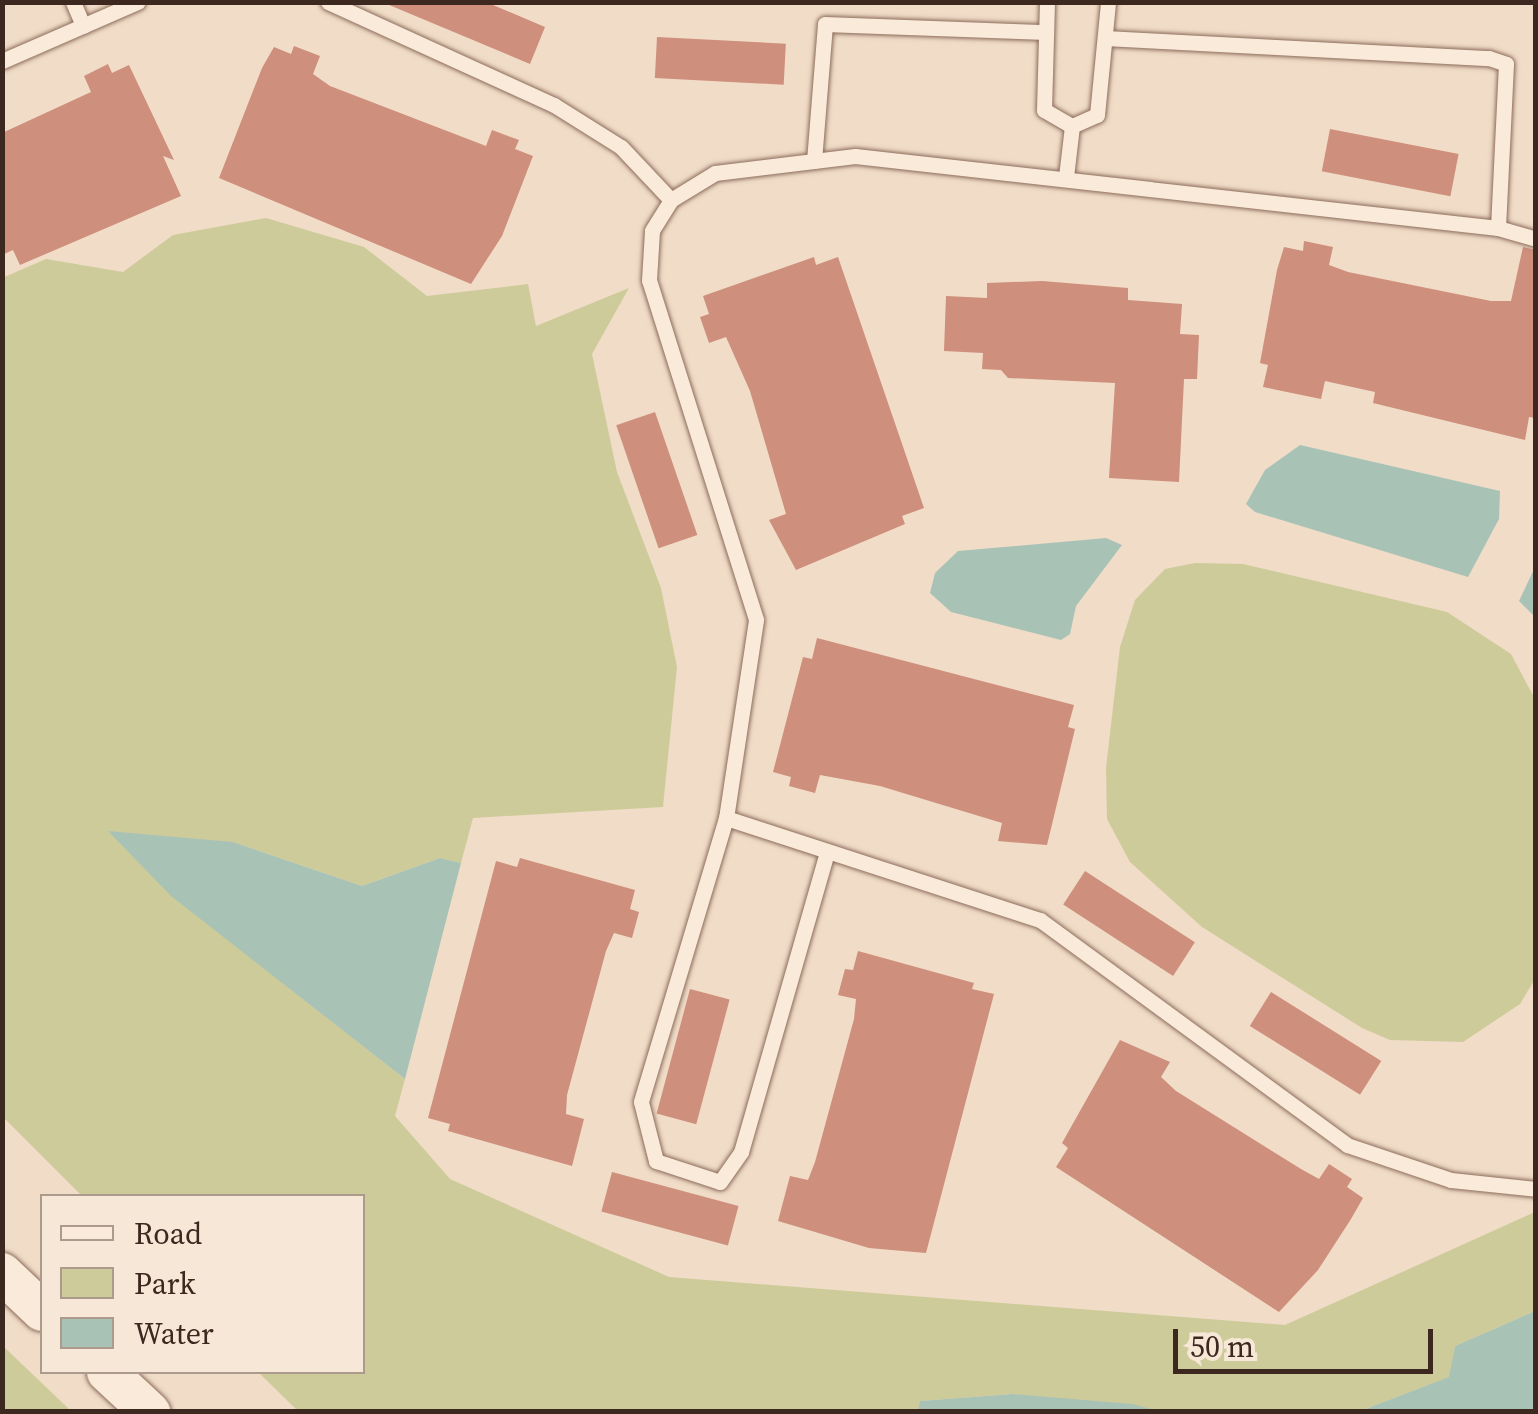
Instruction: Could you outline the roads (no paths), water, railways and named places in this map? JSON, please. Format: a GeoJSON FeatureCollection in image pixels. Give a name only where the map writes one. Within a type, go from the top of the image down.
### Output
{"type":"FeatureCollection","features":[{"type":"Feature","properties":{"kind":"street"},"geometry":{"type":"LineString","coordinates":[[2,1274],[40,1309]]}},
{"type":"Feature","properties":{"kind":"street"},"geometry":{"type":"LineString","coordinates":[[109,1374],[150,1412]]}},
{"type":"Feature","properties":{"kind":"lane"},"geometry":{"type":"LineString","coordinates":[[73,2],[83,26]]}},
{"type":"Feature","properties":{"kind":"lane"},"geometry":{"type":"LineString","coordinates":[[2,61],[138,2]]}},
{"type":"Feature","properties":{"kind":"lane"},"geometry":{"type":"LineString","coordinates":[[328,2],[554,105],[621,147],[671,200]]}},
{"type":"Feature","properties":{"kind":"lane"},"geometry":{"type":"LineString","coordinates":[[1048,2],[1044,110],[1072,126]]}},
{"type":"Feature","properties":{"kind":"lane"},"geometry":{"type":"LineString","coordinates":[[1072,126],[1098,116],[1108,2]]}},
{"type":"Feature","properties":{"kind":"lane"},"geometry":{"type":"LineString","coordinates":[[814,161],[825,24],[1046,32]]}},
{"type":"Feature","properties":{"kind":"lane"},"geometry":{"type":"LineString","coordinates":[[1105,38],[1489,58],[1506,64],[1498,228]]}},
{"type":"Feature","properties":{"kind":"lane"},"geometry":{"type":"LineString","coordinates":[[1066,176],[1072,126]]}},
{"type":"Feature","properties":{"kind":"lane"},"geometry":{"type":"LineString","coordinates":[[827,852],[740,1152],[720,1182],[656,1162],[641,1102],[726,818],[756,620],[649,280],[652,232],[671,200],[715,173],[855,156],[1066,176],[1498,228],[1536,239]]}},
{"type":"Feature","properties":{"kind":"lane"},"geometry":{"type":"LineString","coordinates":[[726,818],[1040,920],[1347,1145],[1450,1180],[1536,1188]]}},
{"type":"Feature","properties":{"kind":"water"},"geometry":{"type":"Polygon","coordinates":[[[1300,445],[1500,491],[1499,519],[1468,577],[1255,512],[1246,504],[1265,470],[1300,445]]]}},
{"type":"Feature","properties":{"kind":"water"},"geometry":{"type":"Polygon","coordinates":[[[1106,538],[1122,545],[1076,606],[1070,634],[1061,640],[951,612],[930,593],[935,573],[958,551],[1106,538]]]}},
{"type":"Feature","properties":{"kind":"water"},"geometry":{"type":"Polygon","coordinates":[[[1535,567],[1535,617],[1519,601],[1535,567]]]}},
{"type":"Feature","properties":{"kind":"water"},"geometry":{"type":"Polygon","coordinates":[[[108,831],[233,842],[362,886],[440,858],[461,863],[405,1079],[171,896],[108,831]]]}},
{"type":"Feature","properties":{"kind":"water"},"geometry":{"type":"Polygon","coordinates":[[[1535,1311],[1535,1411],[1360,1411],[1449,1377],[1455,1346],[1535,1311]]]}},
{"type":"Feature","properties":{"kind":"water"},"geometry":{"type":"Polygon","coordinates":[[[1012,1394],[1132,1404],[1159,1411],[918,1411],[920,1401],[1012,1394]]]}}]}
